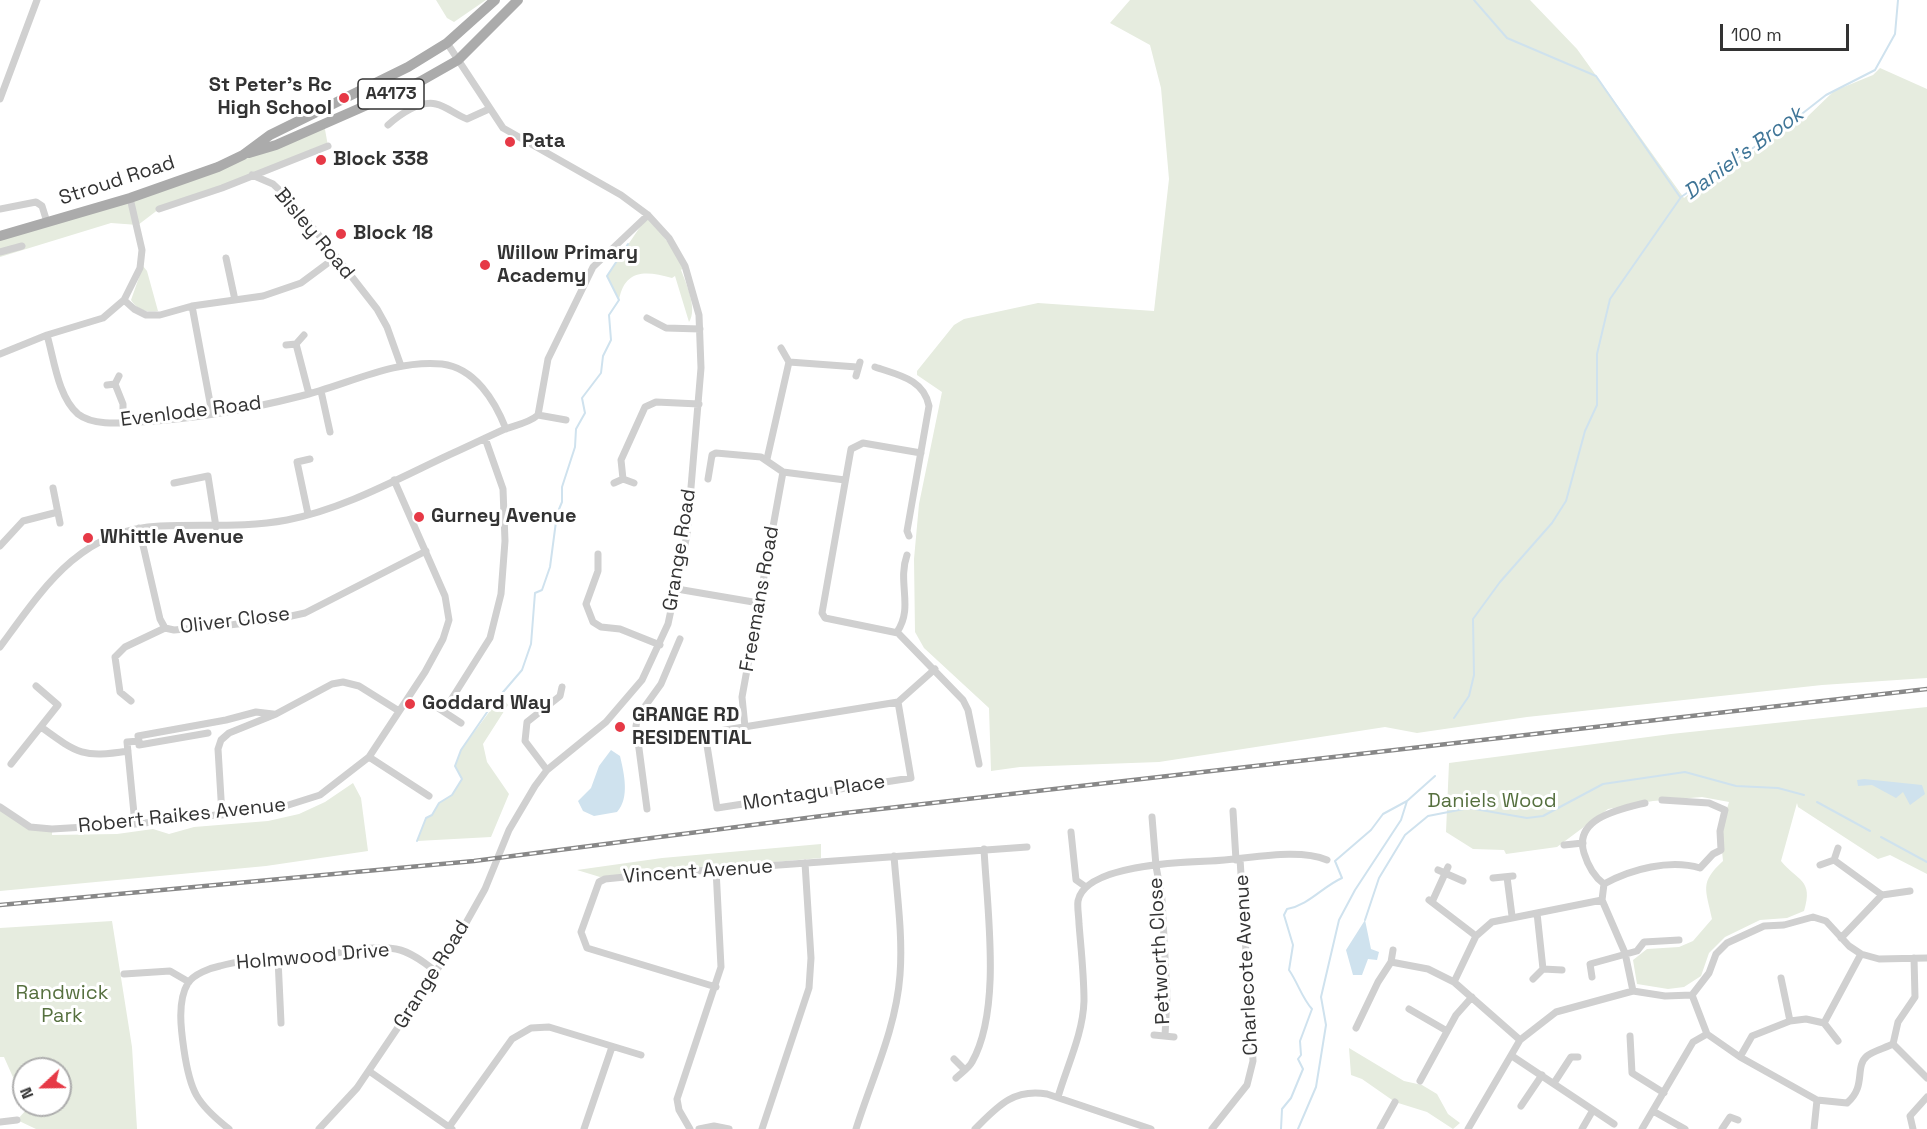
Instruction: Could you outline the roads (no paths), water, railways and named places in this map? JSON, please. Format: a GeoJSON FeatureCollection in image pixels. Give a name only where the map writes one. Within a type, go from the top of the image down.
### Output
{"type":"FeatureCollection","features":[{"type":"Feature","properties":{"kind":"main road","name":"Stroud Road"},"geometry":{"type":"LineString","coordinates":[[243,155],[270,135],[408,67],[447,43],[495,0]]}},
{"type":"Feature","properties":{"kind":"main road","name":"Stroud Road"},"geometry":{"type":"LineString","coordinates":[[0,236],[130,198],[218,167],[243,155],[286,141],[421,81],[458,60],[518,0]]}},
{"type":"Feature","properties":{"kind":"street"},"geometry":{"type":"LineString","coordinates":[[0,99],[37,0]]}},
{"type":"Feature","properties":{"kind":"street","name":"Grange Road"},"geometry":{"type":"LineString","coordinates":[[319,1129],[369,1071],[453,946],[485,889],[509,830],[524,801],[547,770],[606,722],[642,680],[660,645],[677,589],[687,535],[699,404],[700,329],[697,302],[685,266],[669,238],[648,215],[621,195],[503,128],[447,43]]}},
{"type":"Feature","properties":{"kind":"street"},"geometry":{"type":"LineString","coordinates":[[388,125],[399,115],[427,104],[437,104],[466,118],[489,109]]}},
{"type":"Feature","properties":{"kind":"street","name":"Stroud Road"},"geometry":{"type":"LineString","coordinates":[[159,209],[222,188],[328,146]]}},
{"type":"Feature","properties":{"kind":"street","name":"Bisley Road"},"geometry":{"type":"LineString","coordinates":[[252,175],[273,184],[289,199],[377,309],[387,327],[401,366]]}},
{"type":"Feature","properties":{"kind":"street"},"geometry":{"type":"LineString","coordinates":[[0,354],[47,335],[103,318],[124,300],[140,268],[142,250],[130,198]]}},
{"type":"Feature","properties":{"kind":"street"},"geometry":{"type":"LineString","coordinates":[[0,209],[36,202],[42,206],[47,222]]}},
{"type":"Feature","properties":{"kind":"street"},"geometry":{"type":"LineString","coordinates":[[0,647],[52,578],[72,560],[106,539],[139,528],[183,525],[216,527],[279,521],[308,514],[394,480],[506,429],[533,420],[538,415],[548,359],[592,267],[648,215]]}},
{"type":"Feature","properties":{"kind":"street"},"geometry":{"type":"LineString","coordinates":[[0,252],[22,246]]}},
{"type":"Feature","properties":{"kind":"street"},"geometry":{"type":"LineString","coordinates":[[124,300],[134,309],[146,315],[160,315],[192,306],[263,296],[302,283],[336,257]]}},
{"type":"Feature","properties":{"kind":"street"},"geometry":{"type":"LineString","coordinates":[[226,258],[235,300]]}},
{"type":"Feature","properties":{"kind":"street"},"geometry":{"type":"LineString","coordinates":[[192,306],[212,413]]}},
{"type":"Feature","properties":{"kind":"street"},"geometry":{"type":"LineString","coordinates":[[656,322],[658,312]]}},
{"type":"Feature","properties":{"kind":"street"},"geometry":{"type":"LineString","coordinates":[[647,318],[666,328],[700,329]]}},
{"type":"Feature","properties":{"kind":"street"},"geometry":{"type":"LineString","coordinates":[[286,345],[296,344],[304,334]]}},
{"type":"Feature","properties":{"kind":"street","name":"Evenlode Road"},"geometry":{"type":"LineString","coordinates":[[47,335],[69,404],[80,415],[91,420],[123,423],[212,413],[309,394],[401,366],[442,364],[466,375],[484,389],[497,407],[506,429]]}},
{"type":"Feature","properties":{"kind":"street"},"geometry":{"type":"LineString","coordinates":[[296,344],[309,394]]}},
{"type":"Feature","properties":{"kind":"street"},"geometry":{"type":"LineString","coordinates":[[767,459],[789,362],[781,348]]}},
{"type":"Feature","properties":{"kind":"street"},"geometry":{"type":"LineString","coordinates":[[789,362],[859,364],[856,376]]}},
{"type":"Feature","properties":{"kind":"street"},"geometry":{"type":"LineString","coordinates":[[875,367],[921,385],[927,395],[929,405],[907,531],[909,536]]}},
{"type":"Feature","properties":{"kind":"street"},"geometry":{"type":"LineString","coordinates":[[119,376],[115,384],[123,404],[123,423]]}},
{"type":"Feature","properties":{"kind":"street"},"geometry":{"type":"LineString","coordinates":[[107,385],[115,384]]}},
{"type":"Feature","properties":{"kind":"street"},"geometry":{"type":"LineString","coordinates":[[319,391],[328,430]]}},
{"type":"Feature","properties":{"kind":"street"},"geometry":{"type":"LineString","coordinates":[[623,479],[621,460],[645,407],[656,402],[699,404]]}},
{"type":"Feature","properties":{"kind":"street"},"geometry":{"type":"LineString","coordinates":[[538,415],[566,420]]}},
{"type":"Feature","properties":{"kind":"street"},"geometry":{"type":"LineString","coordinates":[[444,711],[490,638],[501,594],[505,541],[504,497],[485,438]]}},
{"type":"Feature","properties":{"kind":"street"},"geometry":{"type":"LineString","coordinates":[[921,453],[858,444],[849,453],[823,616],[897,632],[956,690],[968,710],[979,764]]}},
{"type":"Feature","properties":{"kind":"street"},"geometry":{"type":"LineString","coordinates":[[708,479],[714,454],[767,459],[783,472],[845,480]]}},
{"type":"Feature","properties":{"kind":"street"},"geometry":{"type":"LineString","coordinates":[[308,514],[297,462],[310,459]]}},
{"type":"Feature","properties":{"kind":"street","name":"Freemans Road"},"geometry":{"type":"LineString","coordinates":[[745,727],[742,697],[783,472]]}},
{"type":"Feature","properties":{"kind":"street"},"geometry":{"type":"LineString","coordinates":[[174,483],[208,476],[216,527]]}},
{"type":"Feature","properties":{"kind":"street"},"geometry":{"type":"LineString","coordinates":[[615,483],[623,479],[634,483]]}},
{"type":"Feature","properties":{"kind":"street","name":"Robert Raikes Avenue"},"geometry":{"type":"LineString","coordinates":[[0,807],[30,827],[52,829],[135,824],[279,808],[320,795],[369,757],[430,664],[448,628],[448,605],[394,480]]}},
{"type":"Feature","properties":{"kind":"street"},"geometry":{"type":"LineString","coordinates":[[53,488],[60,523]]}},
{"type":"Feature","properties":{"kind":"street"},"geometry":{"type":"LineString","coordinates":[[0,546],[23,521],[58,512]]}},
{"type":"Feature","properties":{"kind":"street"},"geometry":{"type":"LineString","coordinates":[[131,701],[120,692],[116,657],[125,647],[165,628],[159,619],[139,528]]}},
{"type":"Feature","properties":{"kind":"street","name":"Oliver Close"},"geometry":{"type":"LineString","coordinates":[[165,628],[174,630],[241,624],[305,613],[426,551]]}},
{"type":"Feature","properties":{"kind":"street"},"geometry":{"type":"LineString","coordinates":[[598,554],[598,572],[586,604],[593,622],[601,627],[620,629],[660,645]]}},
{"type":"Feature","properties":{"kind":"street"},"geometry":{"type":"LineString","coordinates":[[897,632],[906,614],[900,564],[907,555]]}},
{"type":"Feature","properties":{"kind":"street"},"geometry":{"type":"LineString","coordinates":[[677,589],[759,603]]}},
{"type":"Feature","properties":{"kind":"street"},"geometry":{"type":"LineString","coordinates":[[647,809],[636,726],[638,716],[661,684],[680,639]]}},
{"type":"Feature","properties":{"kind":"street"},"geometry":{"type":"LineString","coordinates":[[639,744],[898,702],[935,669]]}},
{"type":"Feature","properties":{"kind":"street"},"geometry":{"type":"LineString","coordinates":[[222,814],[217,760],[221,740],[229,733],[276,714],[323,687],[343,682],[359,686],[399,711]]}},
{"type":"Feature","properties":{"kind":"street"},"geometry":{"type":"LineString","coordinates":[[11,764],[58,705],[36,686]]}},
{"type":"Feature","properties":{"kind":"street"},"geometry":{"type":"LineString","coordinates":[[547,770],[525,741],[527,722],[564,697],[562,687]]}},
{"type":"Feature","properties":{"kind":"street"},"geometry":{"type":"LineString","coordinates":[[426,700],[461,723]]}},
{"type":"Feature","properties":{"kind":"street","name":"Montagu Place"},"geometry":{"type":"LineString","coordinates":[[705,733],[717,808],[910,778],[898,702]]}},
{"type":"Feature","properties":{"kind":"street"},"geometry":{"type":"LineString","coordinates":[[208,733],[139,745],[138,736],[226,720],[255,712],[276,714]]}},
{"type":"Feature","properties":{"kind":"street"},"geometry":{"type":"LineString","coordinates":[[42,727],[72,749],[92,756],[128,751]]}},
{"type":"Feature","properties":{"kind":"street"},"geometry":{"type":"LineString","coordinates":[[135,824],[127,742],[139,741]]}},
{"type":"Feature","properties":{"kind":"street"},"geometry":{"type":"LineString","coordinates":[[369,757],[429,796]]}},
{"type":"Feature","properties":{"kind":"street"},"geometry":{"type":"LineString","coordinates":[[1604,884],[1628,873],[1677,864],[1700,868],[1713,854],[1721,850],[1720,831],[1725,810],[1709,803],[1662,800]]}},
{"type":"Feature","properties":{"kind":"street"},"geometry":{"type":"LineString","coordinates":[[1604,884],[1596,879],[1587,863],[1583,843],[1585,832],[1598,818],[1645,803]]}},
{"type":"Feature","properties":{"kind":"street","name":"Charlecote Avenue"},"geometry":{"type":"LineString","coordinates":[[1212,1129],[1247,1085],[1253,1061],[1233,811]]}},
{"type":"Feature","properties":{"kind":"street","name":"Petworth Close"},"geometry":{"type":"LineString","coordinates":[[1152,817],[1156,866],[1162,899],[1167,996],[1165,1036]]}},
{"type":"Feature","properties":{"kind":"street"},"geometry":{"type":"LineString","coordinates":[[1071,832],[1076,880],[1086,887]]}},
{"type":"Feature","properties":{"kind":"street"},"geometry":{"type":"LineString","coordinates":[[1564,845],[1583,843]]}},
{"type":"Feature","properties":{"kind":"street","name":"Vincent Avenue"},"geometry":{"type":"LineString","coordinates":[[716,987],[587,948],[581,932],[595,889],[605,879],[1027,847]]}},
{"type":"Feature","properties":{"kind":"street"},"geometry":{"type":"LineString","coordinates":[[1834,860],[1838,848]]}},
{"type":"Feature","properties":{"kind":"street"},"geometry":{"type":"LineString","coordinates":[[956,1078],[972,1062],[981,1039],[988,1006],[990,957],[984,849]]}},
{"type":"Feature","properties":{"kind":"street"},"geometry":{"type":"LineString","coordinates":[[1058,1097],[1080,1028],[1084,1002],[1078,901],[1086,887],[1099,878],[1173,862],[1311,853],[1327,860]]}},
{"type":"Feature","properties":{"kind":"street"},"geometry":{"type":"LineString","coordinates":[[856,1129],[892,1027],[899,984],[894,856]]}},
{"type":"Feature","properties":{"kind":"street"},"geometry":{"type":"LineString","coordinates":[[1820,865],[1834,860]]}},
{"type":"Feature","properties":{"kind":"street"},"geometry":{"type":"LineString","coordinates":[[1834,860],[1882,895]]}},
{"type":"Feature","properties":{"kind":"street"},"geometry":{"type":"LineString","coordinates":[[762,1129],[809,988],[811,958],[806,863]]}},
{"type":"Feature","properties":{"kind":"street"},"geometry":{"type":"LineString","coordinates":[[690,1129],[679,1110],[677,1099],[721,967],[716,869]]}},
{"type":"Feature","properties":{"kind":"street"},"geometry":{"type":"LineString","coordinates":[[1462,881],[1444,870],[1430,901],[1476,936]]}},
{"type":"Feature","properties":{"kind":"street"},"geometry":{"type":"LineString","coordinates":[[1493,878],[1510,877],[1512,916]]}},
{"type":"Feature","properties":{"kind":"street"},"geometry":{"type":"LineString","coordinates":[[1604,884],[1602,900],[1625,953],[1633,991]]}},
{"type":"Feature","properties":{"kind":"street"},"geometry":{"type":"LineString","coordinates":[[1841,938],[1882,895],[1910,891]]}},
{"type":"Feature","properties":{"kind":"street"},"geometry":{"type":"LineString","coordinates":[[1454,982],[1476,936],[1492,922],[1512,916],[1602,900]]}},
{"type":"Feature","properties":{"kind":"street"},"geometry":{"type":"LineString","coordinates":[[1537,913],[1543,969]]}},
{"type":"Feature","properties":{"kind":"street"},"geometry":{"type":"LineString","coordinates":[[1692,995],[1709,973],[1716,954],[1727,943],[1764,926],[1784,925],[1803,918],[1820,918],[1827,921],[1841,938],[1861,954],[1879,959],[1927,958]]}},
{"type":"Feature","properties":{"kind":"street"},"geometry":{"type":"LineString","coordinates":[[1592,977],[1590,964],[1637,951],[1644,942],[1679,940]]}},
{"type":"Feature","properties":{"kind":"street","name":"Holmwood Drive"},"geometry":{"type":"LineString","coordinates":[[189,982],[203,972],[220,966],[363,950],[396,949],[411,954],[435,971]]}},
{"type":"Feature","properties":{"kind":"street"},"geometry":{"type":"LineString","coordinates":[[1356,1028],[1378,982],[1391,962],[1393,950]]}},
{"type":"Feature","properties":{"kind":"street"},"geometry":{"type":"LineString","coordinates":[[1824,1023],[1861,954]]}},
{"type":"Feature","properties":{"kind":"street"},"geometry":{"type":"LineString","coordinates":[[1893,1044],[1898,1022],[1915,998],[1914,958]]}},
{"type":"Feature","properties":{"kind":"street"},"geometry":{"type":"LineString","coordinates":[[278,959],[281,1023]]}},
{"type":"Feature","properties":{"kind":"street"},"geometry":{"type":"LineString","coordinates":[[1391,962],[1428,969],[1454,982],[1520,1040]]}},
{"type":"Feature","properties":{"kind":"street"},"geometry":{"type":"LineString","coordinates":[[1533,979],[1543,969],[1562,970]]}},
{"type":"Feature","properties":{"kind":"street"},"geometry":{"type":"LineString","coordinates":[[129,975],[170,971],[189,982],[181,1008],[182,1038],[191,1089],[202,1106],[229,1129]]}},
{"type":"Feature","properties":{"kind":"street"},"geometry":{"type":"LineString","coordinates":[[1781,978],[1790,1020]]}},
{"type":"Feature","properties":{"kind":"street"},"geometry":{"type":"LineString","coordinates":[[1468,1129],[1520,1040],[1556,1012],[1633,991],[1665,996],[1692,995]]}},
{"type":"Feature","properties":{"kind":"street"},"geometry":{"type":"LineString","coordinates":[[1692,995],[1707,1034],[1740,1057],[1817,1100],[1847,1103],[1859,1091],[1862,1062],[1868,1055],[1893,1044]]}},
{"type":"Feature","properties":{"kind":"street"},"geometry":{"type":"LineString","coordinates":[[1420,1081],[1447,1031],[1472,997]]}},
{"type":"Feature","properties":{"kind":"street"},"geometry":{"type":"LineString","coordinates":[[1409,1009],[1447,1031]]}},
{"type":"Feature","properties":{"kind":"street"},"geometry":{"type":"LineString","coordinates":[[1740,1057],[1752,1036],[1790,1020],[1806,1019],[1824,1023],[1838,1041]]}},
{"type":"Feature","properties":{"kind":"street"},"geometry":{"type":"LineString","coordinates":[[369,1071],[451,1128],[512,1039],[520,1032],[540,1026],[549,1027],[640,1055]]}},
{"type":"Feature","properties":{"kind":"street"},"geometry":{"type":"LineString","coordinates":[[1642,1129],[1693,1042],[1707,1034]]}},
{"type":"Feature","properties":{"kind":"street","name":"Petworth Close"},"geometry":{"type":"LineString","coordinates":[[1154,1035],[1174,1037]]}},
{"type":"Feature","properties":{"kind":"street"},"geometry":{"type":"LineString","coordinates":[[1630,1036],[1632,1073],[1664,1093]]}},
{"type":"Feature","properties":{"kind":"street"},"geometry":{"type":"LineString","coordinates":[[1893,1044],[1927,1078]]}},
{"type":"Feature","properties":{"kind":"street"},"geometry":{"type":"LineString","coordinates":[[585,1129],[612,1047]]}},
{"type":"Feature","properties":{"kind":"street"},"geometry":{"type":"LineString","coordinates":[[1512,1056],[1614,1124]]}},
{"type":"Feature","properties":{"kind":"street"},"geometry":{"type":"LineString","coordinates":[[1554,1083],[1571,1057],[1578,1058]]}},
{"type":"Feature","properties":{"kind":"street"},"geometry":{"type":"LineString","coordinates":[[954,1059],[965,1070]]}},
{"type":"Feature","properties":{"kind":"street"},"geometry":{"type":"LineString","coordinates":[[1521,1106],[1542,1075]]}},
{"type":"Feature","properties":{"kind":"street"},"geometry":{"type":"LineString","coordinates":[[975,1129],[1003,1101],[1031,1092],[1058,1097],[1151,1129]]}},
{"type":"Feature","properties":{"kind":"street"},"geometry":{"type":"LineString","coordinates":[[1913,1129],[1910,1116],[1927,1096]]}},
{"type":"Feature","properties":{"kind":"street"},"geometry":{"type":"LineString","coordinates":[[1814,1129],[1817,1100]]}},
{"type":"Feature","properties":{"kind":"street"},"geometry":{"type":"LineString","coordinates":[[1380,1129],[1395,1102]]}},
{"type":"Feature","properties":{"kind":"street"},"geometry":{"type":"LineString","coordinates":[[1582,1129],[1593,1110]]}},
{"type":"Feature","properties":{"kind":"street"},"geometry":{"type":"LineString","coordinates":[[1653,1111],[1685,1129]]}},
{"type":"Feature","properties":{"kind":"street"},"geometry":{"type":"LineString","coordinates":[[1722,1129],[1730,1116],[1738,1120]]}},
{"type":"Feature","properties":{"kind":"street"},"geometry":{"type":"LineString","coordinates":[[0,1122],[17,1120]]}},
{"type":"Feature","properties":{"kind":"street"},"geometry":{"type":"LineString","coordinates":[[699,1129],[714,1126],[729,1129]]}},
{"type":"Feature","properties":{"kind":"water"},"geometry":{"type":"Polygon","coordinates":[[[611,750],[620,756],[625,785],[624,800],[617,812],[594,816],[583,811],[578,801],[591,788],[599,766],[611,750]]]}},
{"type":"Feature","properties":{"kind":"water"},"geometry":{"type":"Polygon","coordinates":[[[1857,780],[1922,785],[1925,794],[1910,805],[1903,792],[1896,798],[1872,785],[1858,786],[1857,780]]]}},
{"type":"Feature","properties":{"kind":"water"},"geometry":{"type":"Polygon","coordinates":[[[1365,920],[1371,949],[1379,952],[1377,960],[1368,959],[1362,975],[1353,975],[1346,950],[1365,920]]]}},
{"type":"Feature","properties":{"kind":"waterway"},"geometry":{"type":"LineString","coordinates":[[1474,0],[1507,38],[1596,76],[1680,197]]}},
{"type":"Feature","properties":{"kind":"waterway","name":"Daniel's Brook"},"geometry":{"type":"LineString","coordinates":[[1454,718],[1469,696],[1474,675],[1473,619],[1500,582],[1552,523],[1566,501],[1585,431],[1597,405],[1597,354],[1610,299],[1681,197],[1794,120],[1826,95],[1875,70],[1895,34],[1898,0]]}},
{"type":"Feature","properties":{"kind":"waterway"},"geometry":{"type":"LineString","coordinates":[[417,841],[426,818],[432,815],[439,803],[452,795],[462,779],[455,766],[461,750],[492,705],[522,670],[531,644],[535,593],[542,590],[550,567],[557,514],[562,502],[562,487],[575,447],[576,429],[585,413],[582,398],[601,373],[603,356],[611,340],[609,315],[619,300],[607,276],[628,244]]}},
{"type":"Feature","properties":{"kind":"waterway"},"geometry":{"type":"LineString","coordinates":[[1365,920],[1379,878],[1405,835],[1428,816],[1469,808],[1527,818],[1543,816],[1603,784],[1685,772],[1736,786],[1778,788],[1804,795]]}},
{"type":"Feature","properties":{"kind":"waterway","name":"Daniel's Brook"},"geometry":{"type":"LineString","coordinates":[[1281,1129],[1282,1109],[1291,1098],[1303,1069],[1298,1059],[1301,1055],[1300,1041],[1312,1009],[1289,970],[1293,945],[1284,915],[1287,909],[1302,904],[1342,878],[1335,861],[1371,830],[1383,814],[1407,801],[1435,776]]}},
{"type":"Feature","properties":{"kind":"waterway"},"geometry":{"type":"LineString","coordinates":[[1298,1129],[1316,1087],[1326,1025],[1321,997],[1339,920],[1355,890],[1401,820],[1407,801]]}},
{"type":"Feature","properties":{"kind":"waterway"},"geometry":{"type":"LineString","coordinates":[[1817,802],[1870,831]]}},
{"type":"Feature","properties":{"kind":"waterway"},"geometry":{"type":"LineString","coordinates":[[1881,837],[1927,862]]}},
{"type":"Feature","properties":{"kind":"railway"},"geometry":{"type":"LineString","coordinates":[[0,905],[474,861],[845,813],[1927,689]]}},
{"type":"Feature","properties":{"kind":"place","name":"St Peter's Rc High School"},"geometry":{"type":"Point","coordinates":[344,98]}},
{"type":"Feature","properties":{"kind":"place","name":"Pata"},"geometry":{"type":"Point","coordinates":[510,142]}},
{"type":"Feature","properties":{"kind":"place","name":"Block 338"},"geometry":{"type":"Point","coordinates":[321,160]}},
{"type":"Feature","properties":{"kind":"place","name":"Block 18"},"geometry":{"type":"Point","coordinates":[341,234]}},
{"type":"Feature","properties":{"kind":"place","name":"Willow Primary Academy"},"geometry":{"type":"Point","coordinates":[485,265]}},
{"type":"Feature","properties":{"kind":"place","name":"Gurney Avenue"},"geometry":{"type":"Point","coordinates":[419,517]}},
{"type":"Feature","properties":{"kind":"place","name":"Whittle Avenue"},"geometry":{"type":"Point","coordinates":[88,538]}},
{"type":"Feature","properties":{"kind":"place","name":"Goddard Way"},"geometry":{"type":"Point","coordinates":[410,704]}},
{"type":"Feature","properties":{"kind":"place","name":"GRANGE RD RESIDENTIAL"},"geometry":{"type":"Point","coordinates":[620,727]}},
{"type":"Feature","properties":{"kind":"park label","name":"Daniels Wood"},"geometry":{"type":"Point","coordinates":[1492,802]}},
{"type":"Feature","properties":{"kind":"park label","name":"Randwick Park"},"geometry":{"type":"Point","coordinates":[62,1006]}}]}
